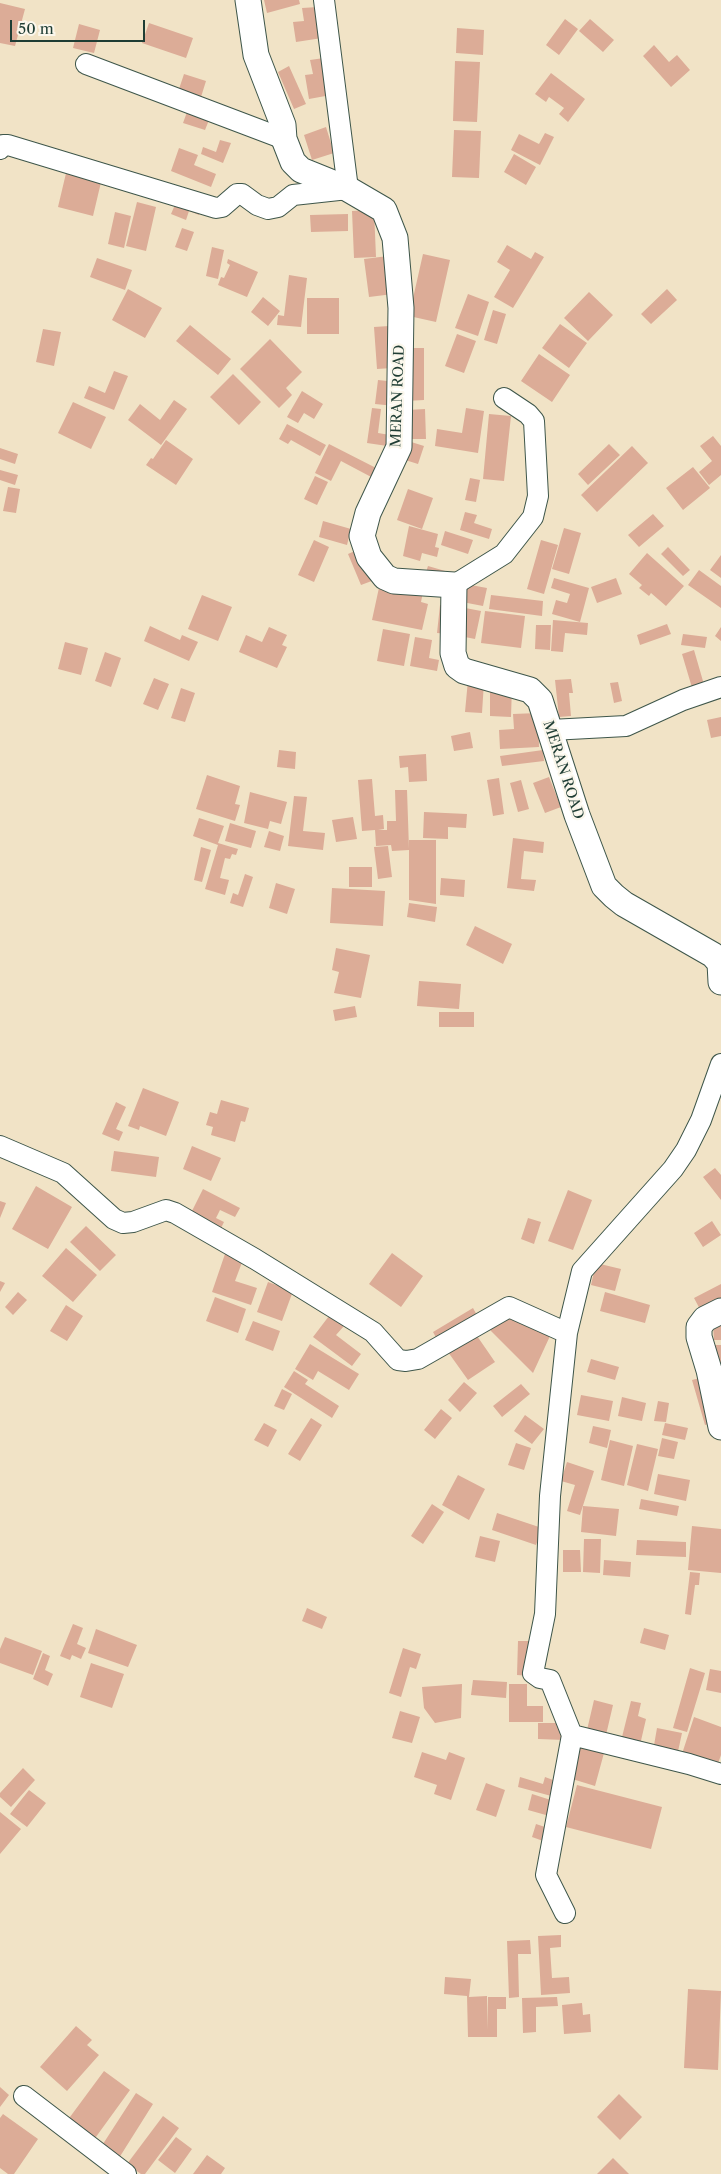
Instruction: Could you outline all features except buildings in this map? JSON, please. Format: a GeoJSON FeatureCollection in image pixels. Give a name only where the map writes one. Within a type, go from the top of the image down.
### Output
{"type":"FeatureCollection","features":[{"type":"Feature","properties":{"kind":"street","name":"MERAN ROAD"},"geometry":{"type":"LineString","coordinates":[[248,0],[256,55],[283,125],[284,138],[293,162],[300,170],[348,189],[384,210],[392,226],[395,238],[401,308],[399,447],[368,513],[362,536],[369,557],[385,576],[394,581],[454,585],[453,653],[458,666],[464,671],[530,690],[540,700],[577,815],[604,886],[624,904],[713,955],[720,963],[721,982]]}},
{"type":"Feature","properties":{"kind":"street"},"geometry":{"type":"LineString","coordinates":[[0,148],[3,145],[8,145],[216,208],[222,206],[237,194],[242,194],[257,205],[268,209],[278,207],[293,195],[348,189],[324,0]]}},
{"type":"Feature","properties":{"kind":"street"},"geometry":{"type":"LineString","coordinates":[[86,64],[284,138]]}},
{"type":"Feature","properties":{"kind":"street"},"geometry":{"type":"LineString","coordinates":[[454,585],[504,554],[533,517],[535,510],[538,496],[534,422],[528,414],[504,398]]}},
{"type":"Feature","properties":{"kind":"street"},"geometry":{"type":"LineString","coordinates":[[551,730],[626,726],[683,700],[721,687]]}},
{"type":"Feature","properties":{"kind":"street"},"geometry":{"type":"LineString","coordinates":[[565,1913],[546,1875],[572,1735],[550,1680],[540,1678],[533,1673],[545,1614],[550,1496],[568,1333],[582,1271],[673,1169],[686,1150],[701,1120],[721,1064]]}},
{"type":"Feature","properties":{"kind":"street"},"geometry":{"type":"LineString","coordinates":[[0,1146],[63,1173],[114,1220],[123,1223],[133,1222],[166,1210],[175,1213],[373,1332],[398,1360],[406,1361],[418,1358],[509,1307],[568,1333]]}},
{"type":"Feature","properties":{"kind":"street"},"geometry":{"type":"LineString","coordinates":[[721,1311],[705,1319],[699,1327],[699,1337],[709,1370],[721,1427]]}},
{"type":"Feature","properties":{"kind":"street"},"geometry":{"type":"LineString","coordinates":[[572,1735],[689,1764],[721,1774]]}},
{"type":"Feature","properties":{"kind":"street"},"geometry":{"type":"LineString","coordinates":[[24,2096],[126,2174]]}}]}
